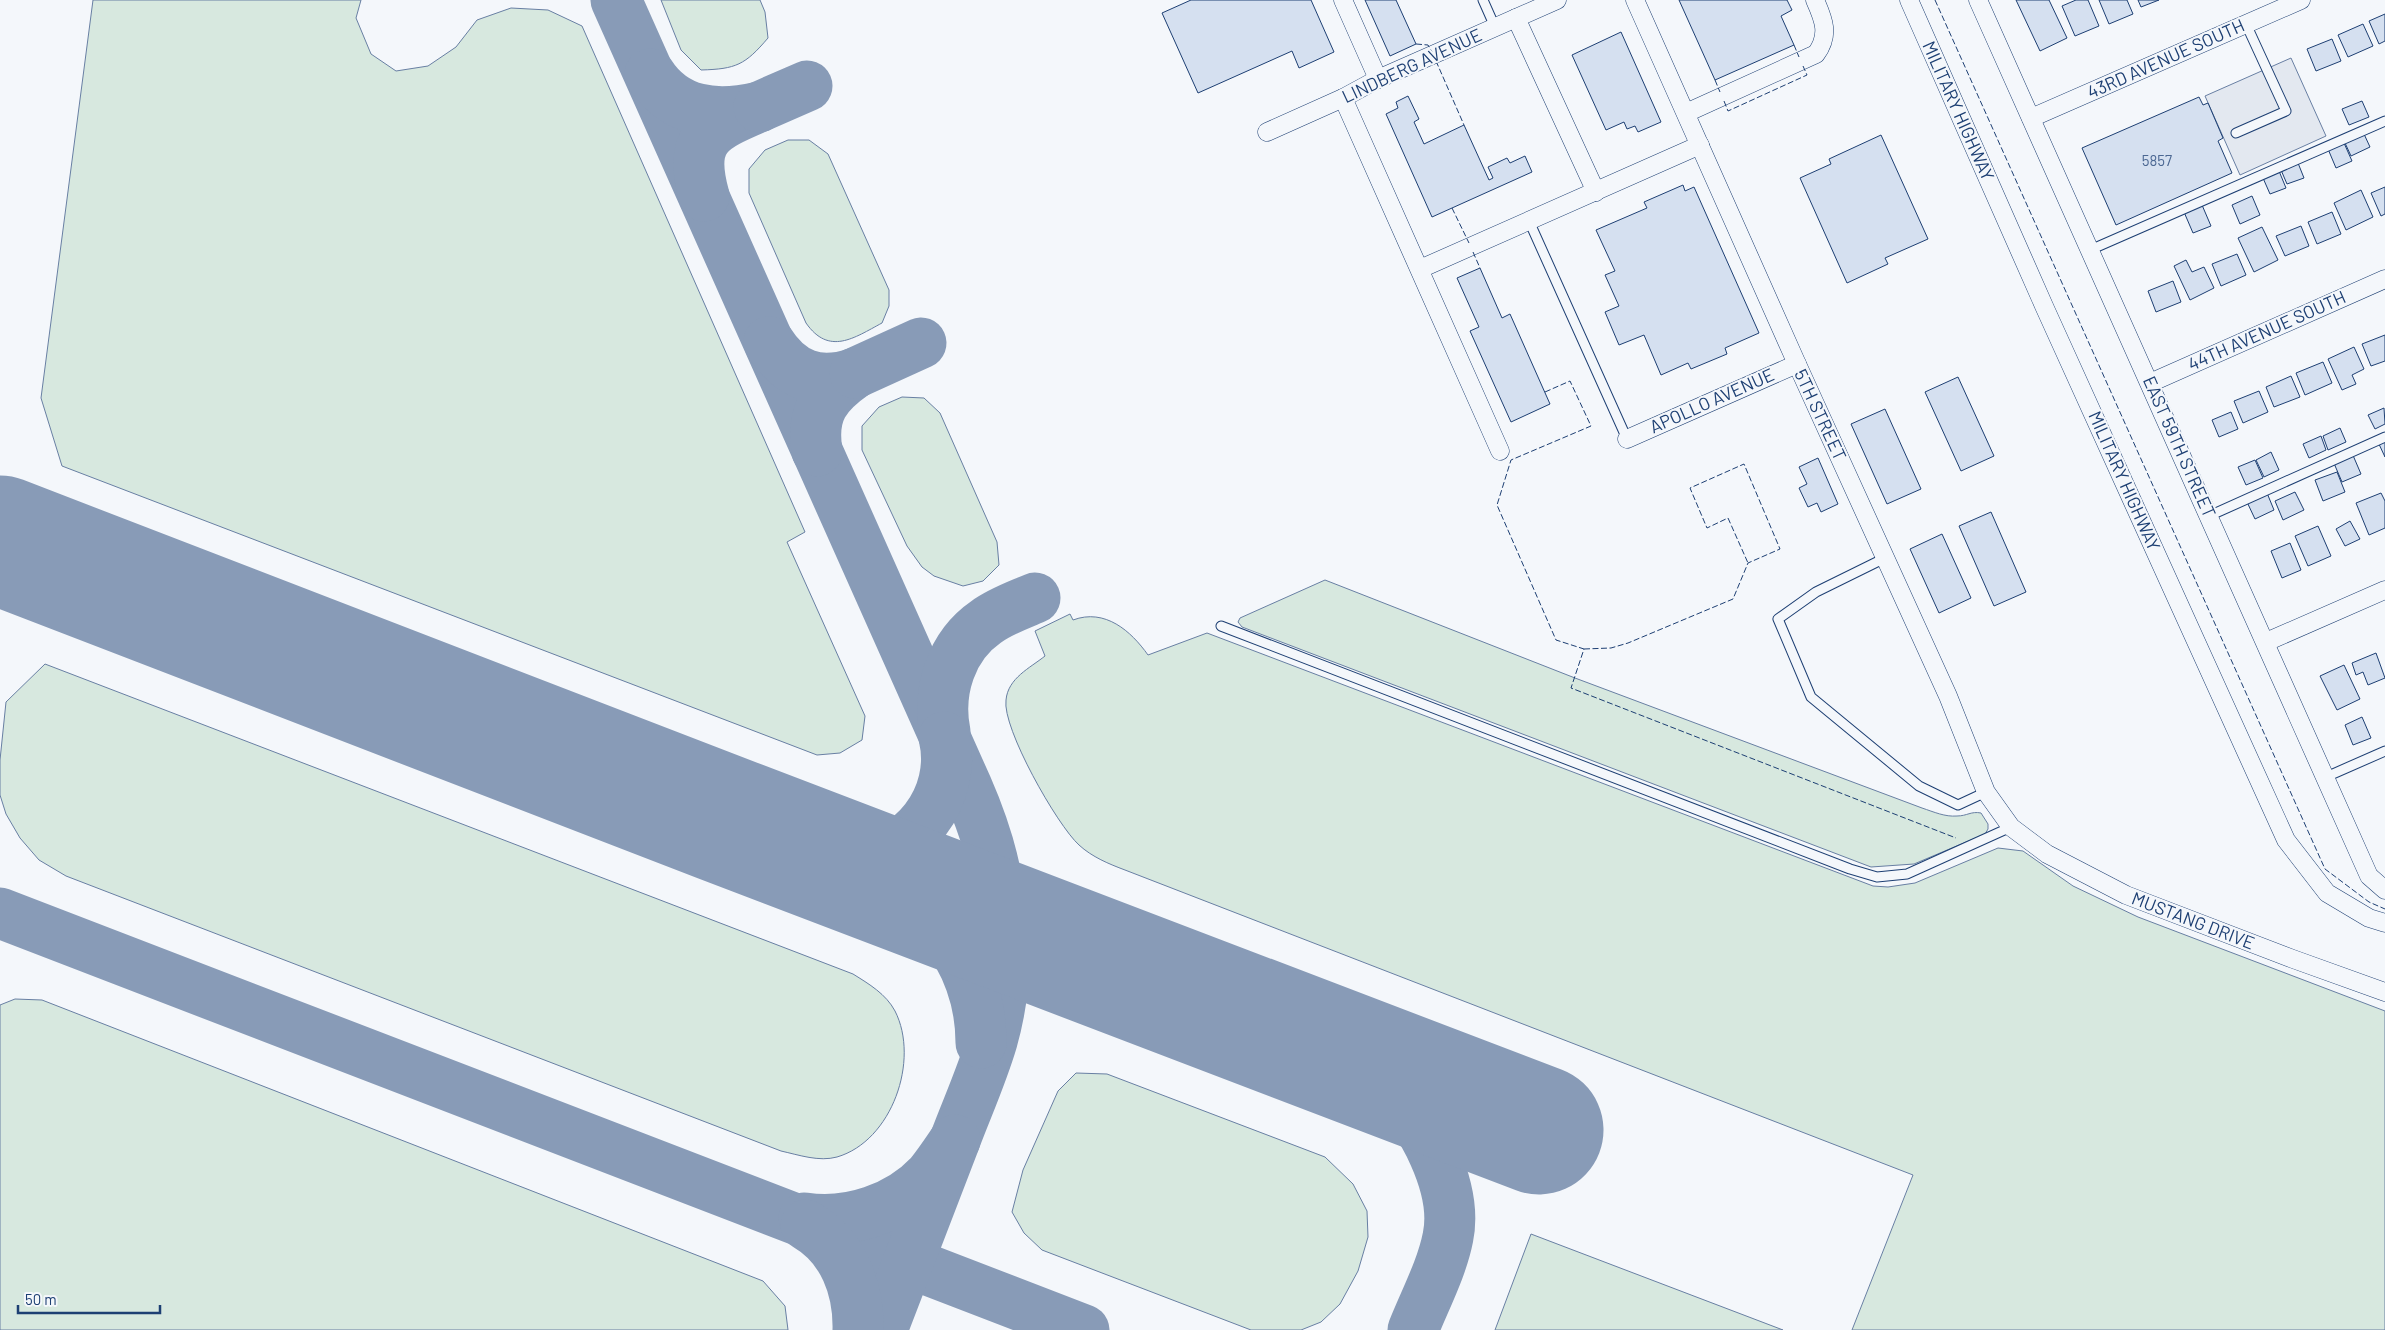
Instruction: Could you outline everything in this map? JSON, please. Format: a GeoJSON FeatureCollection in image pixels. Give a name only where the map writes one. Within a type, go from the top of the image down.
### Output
{"type":"FeatureCollection","features":[{"type":"Feature","properties":{"kind":"street"},"geometry":{"type":"LineString","coordinates":[[1343,0],[1378,78]]}},
{"type":"Feature","properties":{"kind":"street","name":"LINDBERG AVENUE"},"geometry":{"type":"LineString","coordinates":[[1267,132],[1343,98],[1378,78],[1557,0]]}},
{"type":"Feature","properties":{"kind":"street","name":"5TH STREET"},"geometry":{"type":"LineString","coordinates":[[1635,0],[1797,364],[1948,696],[1986,792],[2011,828]]}},
{"type":"Feature","properties":{"kind":"street"},"geometry":{"type":"LineString","coordinates":[[1686,113],[1816,54],[1826,31],[1825,20],[1815,0]]}},
{"type":"Feature","properties":{"kind":"street","name":"MILITARY HIGHWAY"},"geometry":{"type":"LineString","coordinates":[[1910,0],[2040,297],[2286,840],[2327,892],[2369,918],[2385,923]]}},
{"type":"Feature","properties":{"kind":"street","name":"EAST 59TH STREET"},"geometry":{"type":"LineString","coordinates":[[1978,0],[2369,876],[2385,890]]}},
{"type":"Feature","properties":{"kind":"street","name":"43RD AVENUE SOUTH"},"geometry":{"type":"LineString","coordinates":[[2031,118],[2301,0]]}},
{"type":"Feature","properties":{"kind":"street"},"geometry":{"type":"LineString","coordinates":[[1516,18],[1596,192]]}},
{"type":"Feature","properties":{"kind":"street"},"geometry":{"type":"LineString","coordinates":[[1343,98],[1500,451]]}},
{"type":"Feature","properties":{"kind":"street"},"geometry":{"type":"LineString","coordinates":[[1420,270],[1700,145]]}},
{"type":"Feature","properties":{"kind":"street","name":"44TH AVENUE SOUTH"},"geometry":{"type":"LineString","coordinates":[[2150,383],[2385,279]]}},
{"type":"Feature","properties":{"kind":"street","name":"APOLLO AVENUE"},"geometry":{"type":"LineString","coordinates":[[1626,439],[1797,364]]}},
{"type":"Feature","properties":{"kind":"street"},"geometry":{"type":"LineString","coordinates":[[2266,642],[2385,590]]}},
{"type":"Feature","properties":{"kind":"street","name":"MUSTANG DRIVE"},"geometry":{"type":"LineString","coordinates":[[2011,828],[2047,854],[2126,895],[2292,959],[2385,992]]}},
{"type":"Feature","properties":{"kind":"lane"},"geometry":{"type":"LineString","coordinates":[[1483,0],[1495,28]]}},
{"type":"Feature","properties":{"kind":"lane"},"geometry":{"type":"LineString","coordinates":[[2236,133],[2286,111],[2246,24]]}},
{"type":"Feature","properties":{"kind":"lane"},"geometry":{"type":"LineString","coordinates":[[2090,250],[2385,121]]}},
{"type":"Feature","properties":{"kind":"lane"},"geometry":{"type":"LineString","coordinates":[[1528,221],[1626,439]]}},
{"type":"Feature","properties":{"kind":"lane"},"geometry":{"type":"LineString","coordinates":[[2209,516],[2385,437]]}},
{"type":"Feature","properties":{"kind":"lane"},"geometry":{"type":"LineString","coordinates":[[1885,558],[1816,592],[1778,619],[1811,696],[1919,786],[1958,805],[1986,792]]}},
{"type":"Feature","properties":{"kind":"lane"},"geometry":{"type":"LineString","coordinates":[[1221,626],[1850,870],[1877,877],[1907,874],[2011,828]]}},
{"type":"Feature","properties":{"kind":"lane"},"geometry":{"type":"LineString","coordinates":[[2326,777],[2385,750]]}},
{"type":"Feature","properties":{"kind":"shaded area"},"geometry":{"type":"Polygon","coordinates":[[[93,0],[361,0],[356,18],[371,54],[396,71],[428,66],[456,47],[477,20],[511,8],[548,10],[582,26],[805,532],[787,542],[865,716],[862,740],[840,753],[817,755],[62,466],[41,398],[93,0]]]}},
{"type":"Feature","properties":{"kind":"shaded area"},"geometry":{"type":"Polygon","coordinates":[[[661,0],[760,0],[765,12],[768,38],[753,54],[739,64],[732,67],[701,70],[681,50],[661,0]]]}},
{"type":"Feature","properties":{"kind":"shaded area"},"geometry":{"type":"Polygon","coordinates":[[[2291,58],[2326,136],[2240,175],[2205,96],[2291,58]]]}},
{"type":"Feature","properties":{"kind":"shaded area"},"geometry":{"type":"Polygon","coordinates":[[[788,140],[809,140],[828,154],[889,290],[889,306],[882,323],[862,334],[842,341],[824,339],[806,323],[749,193],[749,169],[765,150],[788,140]]]}},
{"type":"Feature","properties":{"kind":"shaded area"},"geometry":{"type":"Polygon","coordinates":[[[902,397],[924,398],[940,413],[997,542],[999,565],[983,581],[963,586],[934,576],[922,567],[907,546],[862,450],[862,426],[879,407],[902,397]]]}},
{"type":"Feature","properties":{"kind":"shaded area"},"geometry":{"type":"Polygon","coordinates":[[[1325,580],[1575,678],[1922,808],[1953,816],[1981,813],[1988,824],[1988,829],[1985,834],[1914,864],[1871,867],[1242,627],[1238,622],[1240,618],[1325,580]]]}},
{"type":"Feature","properties":{"kind":"shaded area"},"geometry":{"type":"Polygon","coordinates":[[[1070,614],[1073,620],[1096,617],[1116,624],[1134,638],[1148,655],[1207,633],[1873,886],[1888,887],[1915,883],[1998,848],[2023,851],[2073,886],[2138,917],[2385,1011],[2385,1330],[1852,1330],[1913,1175],[1119,868],[1095,857],[1079,845],[1058,818],[1033,776],[1013,732],[1007,713],[1006,700],[1015,680],[1045,656],[1035,631],[1070,614]]]}},
{"type":"Feature","properties":{"kind":"shaded area"},"geometry":{"type":"Polygon","coordinates":[[[45,664],[853,974],[887,999],[895,1011],[902,1031],[904,1052],[902,1075],[896,1096],[886,1117],[873,1134],[856,1148],[837,1157],[823,1159],[781,1151],[66,876],[39,860],[20,838],[6,814],[0,795],[0,760],[6,702],[45,664]]]}},
{"type":"Feature","properties":{"kind":"shaded area"},"geometry":{"type":"Polygon","coordinates":[[[15,999],[42,1000],[763,1281],[785,1306],[788,1330],[0,1330],[0,1005],[15,999]]]}},
{"type":"Feature","properties":{"kind":"shaded area"},"geometry":{"type":"Polygon","coordinates":[[[1076,1073],[1107,1074],[1325,1157],[1353,1184],[1367,1211],[1368,1237],[1358,1271],[1340,1304],[1321,1322],[1301,1330],[1251,1330],[1042,1250],[1024,1233],[1012,1212],[1023,1170],[1058,1091],[1076,1073]]]}},
{"type":"Feature","properties":{"kind":"shaded area"},"geometry":{"type":"Polygon","coordinates":[[[1531,1234],[1783,1330],[1495,1330],[1531,1234]]]}},
{"type":"Feature","properties":{"kind":"building"},"geometry":{"type":"Polygon","coordinates":[[[1191,0],[1311,0],[1334,52],[1299,68],[1292,51],[1198,93],[1162,13],[1191,0]]]}},
{"type":"Feature","properties":{"kind":"building"},"geometry":{"type":"Polygon","coordinates":[[[1365,0],[1396,0],[1416,44],[1390,56],[1365,0]]]}},
{"type":"Feature","properties":{"kind":"building"},"geometry":{"type":"Polygon","coordinates":[[[1679,0],[1787,0],[1792,10],[1781,16],[1794,45],[1715,80],[1679,0]]]}},
{"type":"Feature","properties":{"kind":"building"},"geometry":{"type":"Polygon","coordinates":[[[2016,0],[2049,0],[2067,38],[2040,51],[2016,0]]]}},
{"type":"Feature","properties":{"kind":"building"},"geometry":{"type":"Polygon","coordinates":[[[2076,0],[2088,0],[2099,26],[2075,36],[2062,6],[2076,0]]]}},
{"type":"Feature","properties":{"kind":"building"},"geometry":{"type":"Polygon","coordinates":[[[2099,0],[2127,0],[2133,14],[2109,24],[2099,0]]]}},
{"type":"Feature","properties":{"kind":"building"},"geometry":{"type":"Polygon","coordinates":[[[2138,0],[2159,0],[2141,7],[2138,0]]]}},
{"type":"Feature","properties":{"kind":"building"},"geometry":{"type":"Polygon","coordinates":[[[2385,14],[2385,41],[2379,44],[2369,21],[2385,14]]]}},
{"type":"Feature","properties":{"kind":"building"},"geometry":{"type":"Polygon","coordinates":[[[2363,24],[2373,46],[2348,57],[2338,35],[2363,24]]]}},
{"type":"Feature","properties":{"kind":"building"},"geometry":{"type":"Polygon","coordinates":[[[1621,32],[1661,122],[1638,132],[1635,126],[1627,129],[1624,122],[1606,130],[1572,55],[1621,32]]]}},
{"type":"Feature","properties":{"kind":"building"},"geometry":{"type":"Polygon","coordinates":[[[2332,39],[2341,61],[2316,71],[2307,49],[2332,39]]]}},
{"type":"Feature","properties":{"kind":"building"},"geometry":{"type":"Polygon","coordinates":[[[1408,96],[1419,119],[1414,122],[1424,144],[1464,125],[1489,180],[1493,178],[1488,167],[1507,158],[1510,163],[1525,156],[1532,172],[1432,217],[1386,114],[1398,108],[1396,102],[1408,96]]]}},
{"type":"Feature","properties":{"kind":"building"},"geometry":{"type":"Polygon","coordinates":[[[2199,97],[2203,105],[2208,103],[2223,138],[2218,141],[2232,173],[2116,225],[2082,148],[2199,97]]]}},
{"type":"Feature","properties":{"kind":"building"},"geometry":{"type":"Polygon","coordinates":[[[2362,101],[2369,117],[2349,125],[2342,109],[2362,101]]]}},
{"type":"Feature","properties":{"kind":"building"},"geometry":{"type":"Polygon","coordinates":[[[2364,134],[2370,147],[2351,156],[2345,143],[2364,134]]]}},
{"type":"Feature","properties":{"kind":"building"},"geometry":{"type":"Polygon","coordinates":[[[1881,135],[1928,239],[1885,258],[1888,264],[1847,283],[1800,178],[1831,164],[1829,159],[1881,135]]]}},
{"type":"Feature","properties":{"kind":"building"},"geometry":{"type":"Polygon","coordinates":[[[2344,143],[2352,161],[2336,168],[2328,149],[2344,143]]]}},
{"type":"Feature","properties":{"kind":"building"},"geometry":{"type":"Polygon","coordinates":[[[2298,163],[2304,178],[2287,184],[2281,170],[2298,163]]]}},
{"type":"Feature","properties":{"kind":"building"},"geometry":{"type":"Polygon","coordinates":[[[2279,171],[2286,188],[2270,194],[2263,178],[2279,171]]]}},
{"type":"Feature","properties":{"kind":"building"},"geometry":{"type":"Polygon","coordinates":[[[1683,185],[1685,191],[1694,187],[1759,333],[1725,348],[1727,354],[1691,369],[1688,363],[1661,375],[1644,335],[1619,345],[1605,312],[1619,306],[1605,275],[1615,271],[1596,230],[1647,208],[1644,202],[1683,185]]]}},
{"type":"Feature","properties":{"kind":"building"},"geometry":{"type":"Polygon","coordinates":[[[2385,187],[2385,214],[2381,216],[2371,193],[2385,187]]]}},
{"type":"Feature","properties":{"kind":"building"},"geometry":{"type":"Polygon","coordinates":[[[2361,190],[2373,217],[2346,230],[2334,203],[2361,190]]]}},
{"type":"Feature","properties":{"kind":"building"},"geometry":{"type":"Polygon","coordinates":[[[2252,196],[2260,215],[2240,224],[2232,205],[2252,196]]]}},
{"type":"Feature","properties":{"kind":"building"},"geometry":{"type":"Polygon","coordinates":[[[2202,205],[2211,226],[2193,233],[2184,212],[2202,205]]]}},
{"type":"Feature","properties":{"kind":"building"},"geometry":{"type":"Polygon","coordinates":[[[2332,212],[2341,234],[2317,244],[2308,222],[2332,212]]]}},
{"type":"Feature","properties":{"kind":"building"},"geometry":{"type":"Polygon","coordinates":[[[2301,226],[2309,246],[2285,256],[2276,236],[2301,226]]]}},
{"type":"Feature","properties":{"kind":"building"},"geometry":{"type":"Polygon","coordinates":[[[2262,227],[2278,260],[2254,272],[2238,238],[2262,227]]]}},
{"type":"Feature","properties":{"kind":"building"},"geometry":{"type":"Polygon","coordinates":[[[2237,254],[2246,275],[2221,286],[2212,264],[2237,254]]]}},
{"type":"Feature","properties":{"kind":"building"},"geometry":{"type":"Polygon","coordinates":[[[2186,260],[2192,272],[2204,267],[2214,288],[2190,300],[2174,266],[2186,260]]]}},
{"type":"Feature","properties":{"kind":"building"},"geometry":{"type":"Polygon","coordinates":[[[1480,268],[1502,318],[1510,314],[1550,404],[1511,422],[1470,331],[1479,327],[1457,278],[1480,268]]]}},
{"type":"Feature","properties":{"kind":"building"},"geometry":{"type":"Polygon","coordinates":[[[2173,281],[2181,302],[2156,312],[2148,291],[2173,281]]]}},
{"type":"Feature","properties":{"kind":"building"},"geometry":{"type":"Polygon","coordinates":[[[2385,335],[2385,361],[2371,366],[2362,344],[2385,335]]]}},
{"type":"Feature","properties":{"kind":"building"},"geometry":{"type":"Polygon","coordinates":[[[2354,347],[2364,369],[2352,375],[2356,384],[2342,390],[2328,359],[2354,347]]]}},
{"type":"Feature","properties":{"kind":"building"},"geometry":{"type":"Polygon","coordinates":[[[2323,362],[2332,383],[2305,395],[2296,373],[2323,362]]]}},
{"type":"Feature","properties":{"kind":"building"},"geometry":{"type":"Polygon","coordinates":[[[2291,376],[2300,397],[2274,407],[2266,387],[2291,376]]]}},
{"type":"Feature","properties":{"kind":"building"},"geometry":{"type":"Polygon","coordinates":[[[1958,377],[1994,456],[1961,471],[1925,392],[1958,377]]]}},
{"type":"Feature","properties":{"kind":"building"},"geometry":{"type":"Polygon","coordinates":[[[2259,391],[2268,412],[2243,423],[2234,401],[2259,391]]]}},
{"type":"Feature","properties":{"kind":"building"},"geometry":{"type":"Polygon","coordinates":[[[2384,408],[2385,424],[2375,429],[2368,415],[2384,408]]]}},
{"type":"Feature","properties":{"kind":"building"},"geometry":{"type":"Polygon","coordinates":[[[1885,409],[1921,489],[1887,504],[1851,424],[1885,409]]]}},
{"type":"Feature","properties":{"kind":"building"},"geometry":{"type":"Polygon","coordinates":[[[2231,412],[2238,429],[2219,437],[2212,420],[2231,412]]]}},
{"type":"Feature","properties":{"kind":"building"},"geometry":{"type":"Polygon","coordinates":[[[2340,428],[2346,442],[2328,450],[2323,436],[2340,428]]]}},
{"type":"Feature","properties":{"kind":"building"},"geometry":{"type":"Polygon","coordinates":[[[2321,436],[2326,450],[2309,458],[2303,444],[2321,436]]]}},
{"type":"Feature","properties":{"kind":"building"},"geometry":{"type":"Polygon","coordinates":[[[2385,439],[2385,457],[2378,442],[2385,439]]]}},
{"type":"Feature","properties":{"kind":"building"},"geometry":{"type":"Polygon","coordinates":[[[2271,452],[2279,470],[2264,477],[2256,460],[2271,452]]]}},
{"type":"Feature","properties":{"kind":"building"},"geometry":{"type":"Polygon","coordinates":[[[2352,453],[2361,474],[2342,482],[2333,461],[2352,453]]]}},
{"type":"Feature","properties":{"kind":"building"},"geometry":{"type":"Polygon","coordinates":[[[1818,458],[1838,504],[1821,512],[1817,503],[1808,507],[1799,488],[1807,484],[1799,467],[1818,458]]]}},
{"type":"Feature","properties":{"kind":"building"},"geometry":{"type":"Polygon","coordinates":[[[2255,460],[2263,478],[2246,485],[2238,467],[2255,460]]]}},
{"type":"Feature","properties":{"kind":"building"},"geometry":{"type":"Polygon","coordinates":[[[2337,472],[2345,492],[2323,501],[2315,480],[2337,472]]]}},
{"type":"Feature","properties":{"kind":"building"},"geometry":{"type":"Polygon","coordinates":[[[2295,492],[2304,510],[2283,520],[2275,501],[2295,492]]]}},
{"type":"Feature","properties":{"kind":"building"},"geometry":{"type":"Polygon","coordinates":[[[2267,493],[2274,510],[2255,519],[2247,502],[2267,493]]]}},
{"type":"Feature","properties":{"kind":"building"},"geometry":{"type":"Polygon","coordinates":[[[2381,493],[2385,501],[2385,528],[2369,535],[2356,503],[2381,493]]]}},
{"type":"Feature","properties":{"kind":"building"},"geometry":{"type":"Polygon","coordinates":[[[1991,512],[2026,592],[1994,606],[1959,526],[1991,512]]]}},
{"type":"Feature","properties":{"kind":"building"},"geometry":{"type":"Polygon","coordinates":[[[2350,521],[2360,539],[2345,546],[2336,529],[2350,521]]]}},
{"type":"Feature","properties":{"kind":"building"},"geometry":{"type":"Polygon","coordinates":[[[2318,526],[2331,556],[2308,566],[2295,536],[2318,526]]]}},
{"type":"Feature","properties":{"kind":"building"},"geometry":{"type":"Polygon","coordinates":[[[1942,534],[1971,598],[1939,613],[1910,549],[1942,534]]]}},
{"type":"Feature","properties":{"kind":"building"},"geometry":{"type":"Polygon","coordinates":[[[2290,543],[2301,570],[2282,578],[2271,551],[2290,543]]]}},
{"type":"Feature","properties":{"kind":"building"},"geometry":{"type":"Polygon","coordinates":[[[2376,653],[2385,678],[2368,685],[2363,672],[2356,675],[2352,663],[2376,653]]]}},
{"type":"Feature","properties":{"kind":"building"},"geometry":{"type":"Polygon","coordinates":[[[2344,665],[2360,699],[2337,710],[2320,676],[2344,665]]]}},
{"type":"Feature","properties":{"kind":"building"},"geometry":{"type":"Polygon","coordinates":[[[2362,717],[2371,738],[2353,745],[2345,725],[2362,717]]]}},
{"type":"Feature","properties":{"kind":"taxiway"},"geometry":{"type":"LineString","coordinates":[[616,0],[967,787],[990,849],[1002,912],[1005,944],[1004,976],[1000,1008],[992,1041],[955,1140]]}},
{"type":"Feature","properties":{"kind":"taxiway"},"geometry":{"type":"LineString","coordinates":[[650,74],[660,87],[672,97],[698,109],[727,112],[759,107],[727,121],[707,137],[701,147],[699,160],[704,196]]}},
{"type":"Feature","properties":{"kind":"taxiway"},"geometry":{"type":"LineString","coordinates":[[759,107],[807,86]]}},
{"type":"Feature","properties":{"kind":"taxiway"},"geometry":{"type":"LineString","coordinates":[[769,342],[786,363],[806,375],[817,378],[829,378],[855,373],[836,389],[822,405],[816,425],[817,451]]}},
{"type":"Feature","properties":{"kind":"taxiway"},"geometry":{"type":"LineString","coordinates":[[855,373],[921,343]]}},
{"type":"Feature","properties":{"kind":"taxiway"},"geometry":{"type":"LineString","coordinates":[[945,732],[943,716],[945,686],[949,671],[964,644],[974,632],[992,618],[1035,598]]}},
{"type":"Feature","properties":{"kind":"taxiway"},"geometry":{"type":"LineString","coordinates":[[944,737],[947,759],[944,781],[937,801],[926,820],[911,835],[893,847],[872,855],[850,857],[824,853],[783,841],[892,888],[912,901],[930,917],[945,934],[968,974],[975,996],[981,1043]]}},
{"type":"Feature","properties":{"kind":"taxiway"},"geometry":{"type":"LineString","coordinates":[[0,913],[1084,1330]]}},
{"type":"Feature","properties":{"kind":"taxiway"},"geometry":{"type":"LineString","coordinates":[[1317,1046],[1370,1075],[1399,1100],[1424,1135],[1442,1176],[1448,1197],[1450,1218],[1448,1237],[1437,1272],[1413,1330]]}},
{"type":"Feature","properties":{"kind":"taxiway"},"geometry":{"type":"LineString","coordinates":[[804,1218],[821,1220],[855,1216],[872,1212],[904,1197],[930,1175],[955,1140],[882,1330]]}},
{"type":"Feature","properties":{"kind":"taxiway"},"geometry":{"type":"LineString","coordinates":[[806,1225],[830,1245],[847,1270],[856,1299],[858,1330]]}},
{"type":"Feature","properties":{"kind":"runway"},"geometry":{"type":"LineString","coordinates":[[0,540],[1539,1130]]}},
{"type":"Feature","properties":{"kind":"fence"},"geometry":{"type":"LineString","coordinates":[[1935,0],[2325,869],[2369,902],[2385,909]]}},
{"type":"Feature","properties":{"kind":"fence"},"geometry":{"type":"LineString","coordinates":[[1416,44],[1428,45],[1432,52]]}},
{"type":"Feature","properties":{"kind":"fence"},"geometry":{"type":"LineString","coordinates":[[1794,45],[1799,57]]}},
{"type":"Feature","properties":{"kind":"fence"},"geometry":{"type":"LineString","coordinates":[[1436,61],[1464,125]]}},
{"type":"Feature","properties":{"kind":"fence"},"geometry":{"type":"LineString","coordinates":[[1724,101],[1728,111],[1807,75],[1803,66]]}},
{"type":"Feature","properties":{"kind":"fence"},"geometry":{"type":"LineString","coordinates":[[1715,80],[1720,92]]}},
{"type":"Feature","properties":{"kind":"fence"},"geometry":{"type":"LineString","coordinates":[[1452,208],[1469,243]]}},
{"type":"Feature","properties":{"kind":"fence"},"geometry":{"type":"LineString","coordinates":[[1473,252],[1480,268]]}},
{"type":"Feature","properties":{"kind":"fence"},"geometry":{"type":"LineString","coordinates":[[1545,392],[1570,381],[1591,426],[1511,460],[1497,505],[1556,640],[1584,649],[1571,688],[1956,838]]}},
{"type":"Feature","properties":{"kind":"fence"},"geometry":{"type":"LineString","coordinates":[[1584,649],[1611,648],[1628,643],[1733,599],[1748,563],[1780,549],[1744,464],[1690,488],[1707,528],[1728,518],[1748,563]]}}]}
